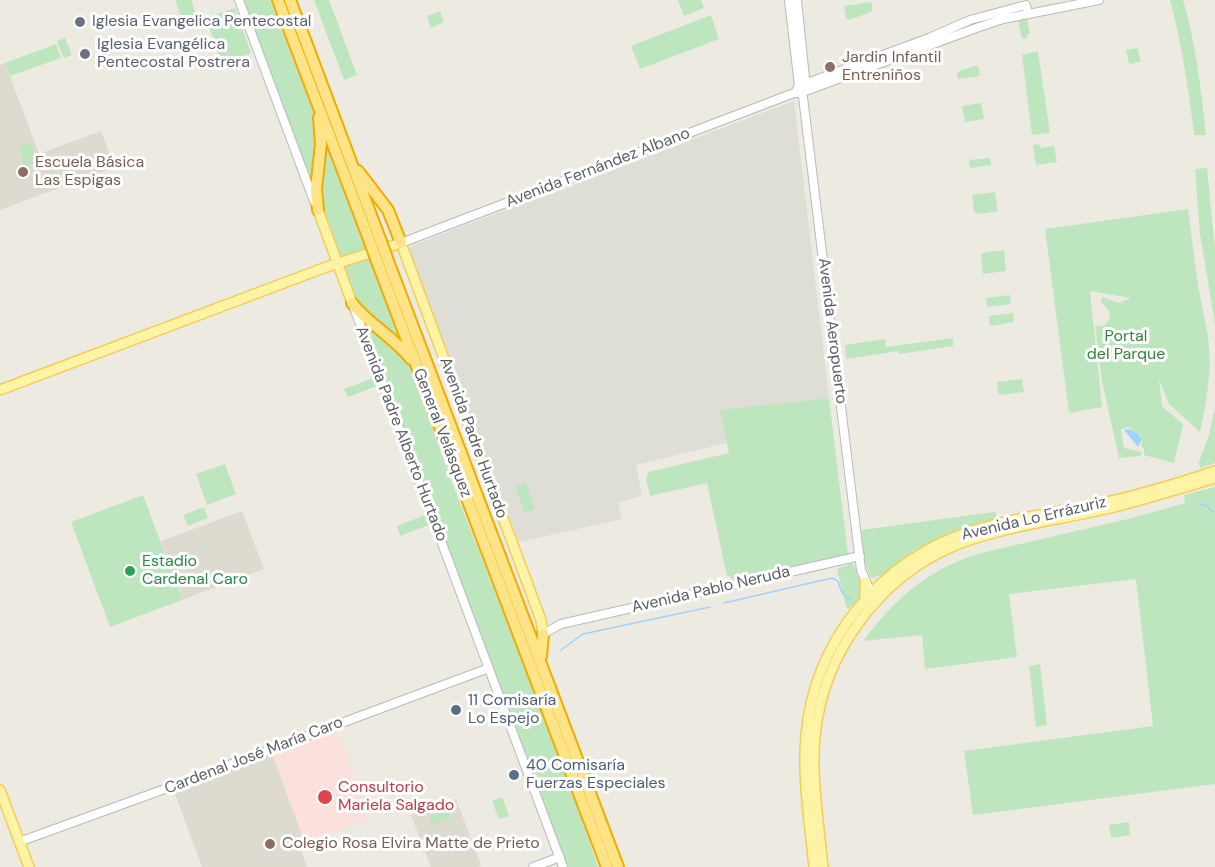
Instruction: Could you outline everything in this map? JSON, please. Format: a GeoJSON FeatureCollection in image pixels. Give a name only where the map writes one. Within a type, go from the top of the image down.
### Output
{"type":"FeatureCollection","features":[{"type":"Feature","properties":{"kind":"highway","name":"General Velásquez"},"geometry":{"type":"LineString","coordinates":[[278,0],[542,666],[618,867]]}},
{"type":"Feature","properties":{"kind":"highway","name":"General Velásquez"},"geometry":{"type":"LineString","coordinates":[[290,0],[346,150],[375,241]]}},
{"type":"Feature","properties":{"kind":"highway"},"geometry":{"type":"LineString","coordinates":[[315,97],[321,144],[316,189],[318,210]]}},
{"type":"Feature","properties":{"kind":"highway"},"geometry":{"type":"LineString","coordinates":[[346,150],[364,180],[388,210],[401,243]]}},
{"type":"Feature","properties":{"kind":"highway","name":"General Velásquez"},"geometry":{"type":"LineString","coordinates":[[383,262],[418,371],[607,867]]}},
{"type":"Feature","properties":{"kind":"highway"},"geometry":{"type":"LineString","coordinates":[[352,303],[362,315],[401,348],[418,371]]}},
{"type":"Feature","properties":{"kind":"highway"},"geometry":{"type":"LineString","coordinates":[[542,666],[543,634]]}},
{"type":"Feature","properties":{"kind":"main road","name":"Avenida Padre Alberto Hurtado"},"geometry":{"type":"LineString","coordinates":[[318,210],[352,303]]}},
{"type":"Feature","properties":{"kind":"main road"},"geometry":{"type":"LineString","coordinates":[[0,390],[337,264],[401,243]]}},
{"type":"Feature","properties":{"kind":"main road","name":"Avenida Padre Hurtado"},"geometry":{"type":"LineString","coordinates":[[401,243],[541,620],[543,634]]}},
{"type":"Feature","properties":{"kind":"main road","name":"Avenida Lo Errázuriz"},"geometry":{"type":"LineString","coordinates":[[823,867],[814,762],[819,708],[830,674],[840,653],[878,593],[919,555],[968,532],[1118,499],[1215,471]]}},
{"type":"Feature","properties":{"kind":"main road","name":"Avenida Lo Errázuriz"},"geometry":{"type":"LineString","coordinates":[[814,867],[805,771],[805,742],[809,712],[818,679],[830,651],[843,627],[865,599],[878,593],[916,567],[958,545],[978,538],[1120,505],[1215,478]]}},
{"type":"Feature","properties":{"kind":"main road"},"geometry":{"type":"LineString","coordinates":[[865,582],[865,599]]}},
{"type":"Feature","properties":{"kind":"main road"},"geometry":{"type":"LineString","coordinates":[[0,790],[29,867]]}},
{"type":"Feature","properties":{"kind":"street","name":"Avenida Padre Alberto Hurtado"},"geometry":{"type":"LineString","coordinates":[[238,0],[318,210]]}},
{"type":"Feature","properties":{"kind":"street","name":"Avenida Aeropuerto"},"geometry":{"type":"LineString","coordinates":[[789,0],[861,566],[865,582],[878,593]]}},
{"type":"Feature","properties":{"kind":"street","name":"Avenida Aeropuerto"},"geometry":{"type":"LineString","coordinates":[[797,0],[802,90]]}},
{"type":"Feature","properties":{"kind":"street","name":"Avenida Fernández Albano"},"geometry":{"type":"LineString","coordinates":[[401,243],[802,90],[978,27],[1099,0]]}},
{"type":"Feature","properties":{"kind":"street","name":"Avenida Fernández Albano"},"geometry":{"type":"LineString","coordinates":[[802,90],[970,20],[1026,5],[1028,14]]}},
{"type":"Feature","properties":{"kind":"street","name":"Avenida Padre Alberto Hurtado"},"geometry":{"type":"LineString","coordinates":[[352,303],[563,867]]}},
{"type":"Feature","properties":{"kind":"street","name":"Avenida Pablo Neruda"},"geometry":{"type":"LineString","coordinates":[[543,634],[561,624],[860,556]]}},
{"type":"Feature","properties":{"kind":"street"},"geometry":{"type":"LineString","coordinates":[[861,566],[878,593]]}},
{"type":"Feature","properties":{"kind":"street","name":"Avenida Pablo Neruda"},"geometry":{"type":"LineString","coordinates":[[541,620],[561,624]]}},
{"type":"Feature","properties":{"kind":"street","name":"Cardenal José María Caro"},"geometry":{"type":"LineString","coordinates":[[19,842],[489,668]]}},
{"type":"Feature","properties":{"kind":"street"},"geometry":{"type":"LineString","coordinates":[[533,867],[560,857]]}},
{"type":"Feature","properties":{"kind":"shaded area"},"geometry":{"type":"Polygon","coordinates":[[[5,63],[39,154],[101,131],[115,167],[0,210],[0,65],[5,63]]]}},
{"type":"Feature","properties":{"kind":"shaded area"},"geometry":{"type":"Polygon","coordinates":[[[794,101],[829,398],[721,410],[727,443],[636,465],[642,496],[618,503],[622,519],[519,542],[409,250],[413,245],[794,101]]]}},
{"type":"Feature","properties":{"kind":"shaded area"},"geometry":{"type":"Polygon","coordinates":[[[242,511],[264,569],[182,600],[161,541],[242,511]]]}},
{"type":"Feature","properties":{"kind":"shaded area","name":"Consultorio Mariela Salgado"},"geometry":{"type":"Polygon","coordinates":[[[336,729],[370,818],[305,843],[272,753],[336,729]]]}},
{"type":"Feature","properties":{"kind":"shaded area"},"geometry":{"type":"Polygon","coordinates":[[[272,753],[305,843],[299,845],[307,867],[202,867],[174,791],[272,753]]]}},
{"type":"Feature","properties":{"kind":"shaded area"},"geometry":{"type":"Polygon","coordinates":[[[456,799],[481,865],[477,867],[431,867],[411,815],[456,799]]]}},
{"type":"Feature","properties":{"kind":"green space"},"geometry":{"type":"Polygon","coordinates":[[[175,0],[191,0],[198,19],[184,25],[175,0]]]}},
{"type":"Feature","properties":{"kind":"green space"},"geometry":{"type":"Polygon","coordinates":[[[242,0],[270,0],[401,341],[451,480],[564,768],[598,867],[567,867],[242,0]]]}},
{"type":"Feature","properties":{"kind":"green space"},"geometry":{"type":"Polygon","coordinates":[[[314,0],[329,0],[357,75],[344,80],[314,0]]]}},
{"type":"Feature","properties":{"kind":"green space"},"geometry":{"type":"Polygon","coordinates":[[[678,0],[701,0],[704,8],[684,16],[678,0]]]}},
{"type":"Feature","properties":{"kind":"green space"},"geometry":{"type":"Polygon","coordinates":[[[1170,0],[1183,0],[1188,17],[1198,67],[1206,135],[1195,135],[1194,133],[1187,83],[1170,0]]]}},
{"type":"Feature","properties":{"kind":"green space"},"geometry":{"type":"Polygon","coordinates":[[[871,2],[873,8],[871,12],[849,20],[846,18],[844,6],[871,2]]]}},
{"type":"Feature","properties":{"kind":"green space"},"geometry":{"type":"Polygon","coordinates":[[[235,8],[251,53],[222,64],[206,18],[235,8]]]}},
{"type":"Feature","properties":{"kind":"green space"},"geometry":{"type":"Polygon","coordinates":[[[440,11],[444,22],[431,28],[427,16],[440,11]]]}},
{"type":"Feature","properties":{"kind":"green space"},"geometry":{"type":"Polygon","coordinates":[[[711,15],[719,39],[640,69],[631,46],[711,15]]]}},
{"type":"Feature","properties":{"kind":"green space"},"geometry":{"type":"Polygon","coordinates":[[[1027,19],[1030,34],[1027,34],[1028,38],[1022,39],[1018,21],[1027,19]]]}},
{"type":"Feature","properties":{"kind":"green space"},"geometry":{"type":"Polygon","coordinates":[[[65,38],[72,55],[64,58],[57,41],[65,38]]]}},
{"type":"Feature","properties":{"kind":"green space"},"geometry":{"type":"Polygon","coordinates":[[[56,44],[61,58],[10,76],[5,63],[56,44]]]}},
{"type":"Feature","properties":{"kind":"green space"},"geometry":{"type":"Polygon","coordinates":[[[1138,48],[1141,62],[1129,64],[1126,50],[1138,48]]]}},
{"type":"Feature","properties":{"kind":"green space"},"geometry":{"type":"Polygon","coordinates":[[[1038,51],[1050,133],[1032,135],[1022,55],[1038,51]]]}},
{"type":"Feature","properties":{"kind":"green space"},"geometry":{"type":"Polygon","coordinates":[[[978,66],[980,76],[958,79],[959,71],[978,66]]]}},
{"type":"Feature","properties":{"kind":"green space"},"geometry":{"type":"Polygon","coordinates":[[[981,103],[984,119],[965,122],[962,106],[981,103]]]}},
{"type":"Feature","properties":{"kind":"green space"},"geometry":{"type":"Polygon","coordinates":[[[30,142],[37,163],[25,167],[18,146],[30,142]]]}},
{"type":"Feature","properties":{"kind":"green space"},"geometry":{"type":"Polygon","coordinates":[[[1039,144],[1040,148],[1054,146],[1057,162],[1036,165],[1033,145],[1039,144]]]}},
{"type":"Feature","properties":{"kind":"green space"},"geometry":{"type":"Polygon","coordinates":[[[990,158],[991,165],[970,168],[969,160],[990,158]]]}},
{"type":"Feature","properties":{"kind":"green space"},"geometry":{"type":"Polygon","coordinates":[[[1207,168],[1215,249],[1215,324],[1200,234],[1195,169],[1207,168]]]}},
{"type":"Feature","properties":{"kind":"green space"},"geometry":{"type":"Polygon","coordinates":[[[995,192],[998,211],[980,214],[974,212],[972,195],[995,192]]]}},
{"type":"Feature","properties":{"kind":"green space","name":"Portal del Parque"},"geometry":{"type":"Polygon","coordinates":[[[1188,209],[1198,285],[1208,336],[1210,366],[1200,432],[1169,404],[1159,379],[1162,406],[1183,424],[1174,463],[1144,455],[1141,437],[1128,427],[1121,430],[1124,448],[1142,452],[1140,456],[1119,458],[1102,381],[1095,326],[1104,326],[1110,316],[1107,308],[1101,303],[1102,297],[1119,303],[1131,298],[1090,291],[1102,407],[1069,413],[1045,229],[1188,209]]]}},
{"type":"Feature","properties":{"kind":"green space"},"geometry":{"type":"Polygon","coordinates":[[[1004,250],[1006,271],[983,274],[981,255],[1004,250]]]}},
{"type":"Feature","properties":{"kind":"green space"},"geometry":{"type":"Polygon","coordinates":[[[1010,295],[1011,304],[987,307],[986,298],[1010,295]]]}},
{"type":"Feature","properties":{"kind":"green space"},"geometry":{"type":"Polygon","coordinates":[[[1013,313],[1014,322],[990,326],[989,316],[1013,313]]]}},
{"type":"Feature","properties":{"kind":"green space"},"geometry":{"type":"Polygon","coordinates":[[[953,338],[953,346],[846,359],[845,345],[885,339],[886,347],[953,338]]]}},
{"type":"Feature","properties":{"kind":"green space"},"geometry":{"type":"Polygon","coordinates":[[[373,378],[377,386],[348,397],[344,389],[373,378]]]}},
{"type":"Feature","properties":{"kind":"green space"},"geometry":{"type":"Polygon","coordinates":[[[1022,379],[1024,392],[1001,395],[998,393],[997,382],[1022,379]]]}},
{"type":"Feature","properties":{"kind":"green space"},"geometry":{"type":"Polygon","coordinates":[[[829,398],[848,555],[731,579],[727,576],[707,483],[650,496],[646,479],[648,472],[729,453],[720,410],[829,398]]]}},
{"type":"Feature","properties":{"kind":"green space"},"geometry":{"type":"Polygon","coordinates":[[[1215,407],[1215,463],[1200,468],[1199,462],[1209,435],[1215,407]]]}},
{"type":"Feature","properties":{"kind":"green space"},"geometry":{"type":"Polygon","coordinates":[[[225,464],[236,494],[207,505],[196,474],[225,464]]]}},
{"type":"Feature","properties":{"kind":"green space"},"geometry":{"type":"Polygon","coordinates":[[[525,483],[535,509],[525,513],[515,487],[525,483]]]}},
{"type":"Feature","properties":{"kind":"green space"},"geometry":{"type":"Polygon","coordinates":[[[1215,487],[1215,784],[973,815],[964,751],[1153,726],[1136,579],[1009,594],[1017,657],[925,669],[922,635],[863,641],[887,612],[913,588],[959,561],[977,554],[1128,519],[1185,503],[1184,495],[1215,487]]]}},
{"type":"Feature","properties":{"kind":"green space","name":"Estadio Cardenal Caro"},"geometry":{"type":"Polygon","coordinates":[[[143,495],[182,600],[110,627],[71,522],[143,495]]]}},
{"type":"Feature","properties":{"kind":"green space"},"geometry":{"type":"Polygon","coordinates":[[[204,507],[208,518],[188,526],[183,515],[204,507]]]}},
{"type":"Feature","properties":{"kind":"green space"},"geometry":{"type":"Polygon","coordinates":[[[994,512],[996,519],[927,543],[912,551],[885,573],[872,578],[870,576],[864,561],[859,532],[861,530],[994,512]]]}},
{"type":"Feature","properties":{"kind":"green space"},"geometry":{"type":"Polygon","coordinates":[[[425,515],[429,525],[400,536],[397,526],[425,515]]]}},
{"type":"Feature","properties":{"kind":"green space"},"geometry":{"type":"Polygon","coordinates":[[[852,563],[860,583],[861,595],[857,602],[847,609],[837,569],[852,563]]]}},
{"type":"Feature","properties":{"kind":"green space"},"geometry":{"type":"Polygon","coordinates":[[[1040,664],[1047,725],[1036,727],[1029,666],[1040,664]]]}},
{"type":"Feature","properties":{"kind":"green space"},"geometry":{"type":"Polygon","coordinates":[[[502,797],[509,816],[499,819],[492,801],[502,797]]]}},
{"type":"Feature","properties":{"kind":"green space"},"geometry":{"type":"Polygon","coordinates":[[[447,809],[451,818],[432,825],[429,817],[447,809]]]}},
{"type":"Feature","properties":{"kind":"green space"},"geometry":{"type":"Polygon","coordinates":[[[1129,822],[1130,835],[1111,838],[1109,825],[1129,822]]]}},
{"type":"Feature","properties":{"kind":"water"},"geometry":{"type":"Polygon","coordinates":[[[1129,429],[1142,439],[1138,447],[1124,430],[1129,429]]]}},
{"type":"Feature","properties":{"kind":"waterway"},"geometry":{"type":"LineString","coordinates":[[1199,504],[1206,505],[1213,512]]}},
{"type":"Feature","properties":{"kind":"waterway"},"geometry":{"type":"LineString","coordinates":[[724,603],[832,578],[838,581],[844,595],[851,599]]}},
{"type":"Feature","properties":{"kind":"waterway"},"geometry":{"type":"LineString","coordinates":[[561,650],[583,634],[710,607]]}},
{"type":"Feature","properties":{"kind":"place","name":"Iglesia Evangelica Pentecostal"},"geometry":{"type":"Point","coordinates":[80,22]}},
{"type":"Feature","properties":{"kind":"place","name":"Iglesia Evangélica Pentecostal Postrera"},"geometry":{"type":"Point","coordinates":[85,54]}},
{"type":"Feature","properties":{"kind":"place","name":"Jardin Infantil Entreniños"},"geometry":{"type":"Point","coordinates":[830,67]}},
{"type":"Feature","properties":{"kind":"place","name":"Escuela Básica Las Espigas"},"geometry":{"type":"Point","coordinates":[23,172]}},
{"type":"Feature","properties":{"kind":"place","name":"Estadio Cardenal Caro"},"geometry":{"type":"Point","coordinates":[130,571]}},
{"type":"Feature","properties":{"kind":"place","name":"11 Comisaría Lo Espejo"},"geometry":{"type":"Point","coordinates":[456,710]}},
{"type":"Feature","properties":{"kind":"place","name":"40 Comisaría Fuerzas Especiales"},"geometry":{"type":"Point","coordinates":[514,775]}},
{"type":"Feature","properties":{"kind":"place","name":"Consultorio Mariela Salgado"},"geometry":{"type":"Point","coordinates":[325,797]}},
{"type":"Feature","properties":{"kind":"place","name":"Colegio Rosa Elvira Matte de Prieto"},"geometry":{"type":"Point","coordinates":[270,844]}}]}
